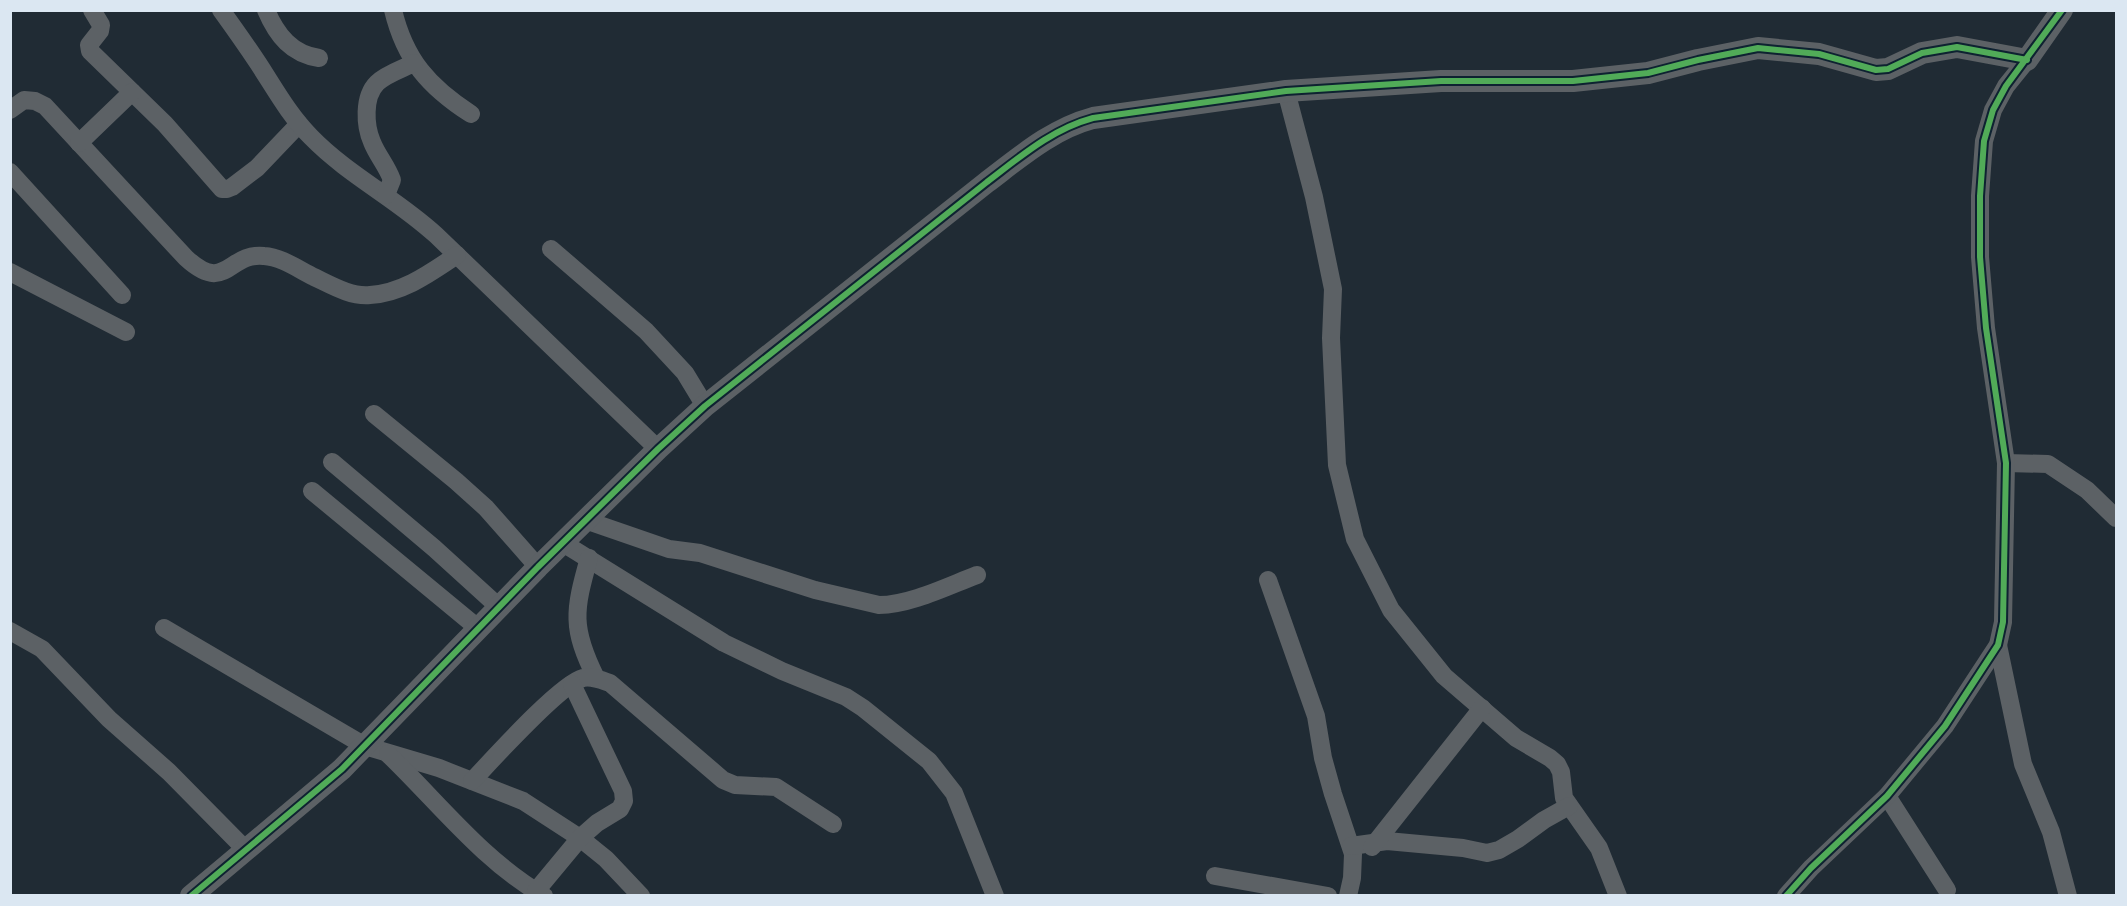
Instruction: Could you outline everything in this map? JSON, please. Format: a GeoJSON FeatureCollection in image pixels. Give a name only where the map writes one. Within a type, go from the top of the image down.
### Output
{"type":"FeatureCollection","features":[{"type":"Feature","properties":{"kind":"street"},"geometry":{"type":"LineString","coordinates":[[92,10],[101,26],[100,31],[89,45],[90,51],[165,124],[222,189],[232,187],[257,168],[299,124]]}},
{"type":"Feature","properties":{"kind":"street"},"geometry":{"type":"LineString","coordinates":[[221,10],[259,64],[286,109],[299,124],[344,166],[414,215],[658,448]]}},
{"type":"Feature","properties":{"kind":"street"},"geometry":{"type":"LineString","coordinates":[[266,10],[271,22],[292,49],[307,56],[320,58]]}},
{"type":"Feature","properties":{"kind":"street"},"geometry":{"type":"LineString","coordinates":[[393,10],[406,49],[421,74],[445,97],[471,114]]}},
{"type":"Feature","properties":{"kind":"street"},"geometry":{"type":"LineString","coordinates":[[1786,896],[1811,868],[1887,796],[1945,726],[1998,645],[2003,622],[2006,463],[1986,328],[1980,257],[1980,196],[1984,141],[1993,110],[2006,86],[2062,10]]}},
{"type":"Feature","properties":{"kind":"street"},"geometry":{"type":"LineString","coordinates":[[191,896],[342,769],[585,520],[658,448],[705,406],[1034,146],[1077,122],[1286,91],[1441,81],[1573,81],[1648,73],[1758,48],[1820,54],[1876,70],[1888,69],[1922,53],[1957,47],[2027,60]]}},
{"type":"Feature","properties":{"kind":"street"},"geometry":{"type":"LineString","coordinates":[[386,195],[392,180],[372,142],[367,126],[367,111],[372,88],[383,78],[414,63]]}},
{"type":"Feature","properties":{"kind":"street"},"geometry":{"type":"LineString","coordinates":[[1286,91],[1314,197],[1333,289],[1331,338],[1337,465],[1355,539],[1391,610],[1444,676],[1516,738],[1557,764],[1561,771],[1562,788],[1569,806],[1599,848],[1618,896]]}},
{"type":"Feature","properties":{"kind":"street"},"geometry":{"type":"LineString","coordinates":[[79,143],[132,92]]}},
{"type":"Feature","properties":{"kind":"street"},"geometry":{"type":"LineString","coordinates":[[10,110],[24,100],[35,101],[45,106],[186,258],[198,269],[209,274],[226,270],[247,257],[262,255],[280,260],[340,290],[369,296],[398,289],[423,278],[457,255]]}},
{"type":"Feature","properties":{"kind":"street"},"geometry":{"type":"LineString","coordinates":[[10,172],[123,295]]}},
{"type":"Feature","properties":{"kind":"street"},"geometry":{"type":"LineString","coordinates":[[551,249],[646,331],[685,374],[705,406]]}},
{"type":"Feature","properties":{"kind":"street"},"geometry":{"type":"LineString","coordinates":[[10,272],[126,332]]}},
{"type":"Feature","properties":{"kind":"street"},"geometry":{"type":"LineString","coordinates":[[374,414],[486,508],[538,567]]}},
{"type":"Feature","properties":{"kind":"street"},"geometry":{"type":"LineString","coordinates":[[332,462],[434,548],[500,608]]}},
{"type":"Feature","properties":{"kind":"street"},"geometry":{"type":"LineString","coordinates":[[2006,463],[2048,464],[2087,490],[2116,518]]}},
{"type":"Feature","properties":{"kind":"street"},"geometry":{"type":"LineString","coordinates":[[312,491],[479,629]]}},
{"type":"Feature","properties":{"kind":"street"},"geometry":{"type":"LineString","coordinates":[[585,520],[669,549],[700,553],[815,590],[879,605],[889,605],[927,594],[977,575]]}},
{"type":"Feature","properties":{"kind":"street"},"geometry":{"type":"LineString","coordinates":[[563,543],[724,643],[855,702],[928,761],[954,793],[995,895]]}},
{"type":"Feature","properties":{"kind":"street"},"geometry":{"type":"LineString","coordinates":[[588,558],[578,597],[577,621],[580,641],[596,678]]}},
{"type":"Feature","properties":{"kind":"street"},"geometry":{"type":"LineString","coordinates":[[1268,580],[1316,717],[1323,758],[1351,846],[1354,865],[1348,896]]}},
{"type":"Feature","properties":{"kind":"street"},"geometry":{"type":"LineString","coordinates":[[164,628],[365,746],[439,768],[523,801],[580,838],[606,859],[640,896]]}},
{"type":"Feature","properties":{"kind":"street"},"geometry":{"type":"LineString","coordinates":[[10,631],[42,649],[109,719],[169,772],[246,850]]}},
{"type":"Feature","properties":{"kind":"street"},"geometry":{"type":"LineString","coordinates":[[1998,645],[2024,764],[2051,832],[2068,896]]}},
{"type":"Feature","properties":{"kind":"street"},"geometry":{"type":"LineString","coordinates":[[472,781],[552,699],[582,678],[596,678],[610,683],[723,780],[735,785],[776,787],[833,825]]}},
{"type":"Feature","properties":{"kind":"street"},"geometry":{"type":"LineString","coordinates":[[387,753],[486,852],[540,893],[580,838],[620,808],[624,801],[623,791],[572,684]]}},
{"type":"Feature","properties":{"kind":"street"},"geometry":{"type":"LineString","coordinates":[[1354,865],[1378,841],[1482,708]]}},
{"type":"Feature","properties":{"kind":"street"},"geometry":{"type":"LineString","coordinates":[[1887,796],[1947,890]]}},
{"type":"Feature","properties":{"kind":"street"},"geometry":{"type":"LineString","coordinates":[[1351,846],[1378,841],[1463,848],[1487,853],[1499,850],[1569,806]]}},
{"type":"Feature","properties":{"kind":"street"},"geometry":{"type":"LineString","coordinates":[[1215,876],[1328,896]]}},
{"type":"Feature","properties":{"kind":"cycle path"},"geometry":{"type":"LineString","coordinates":[[1786,896],[1811,868],[1887,796],[1945,726],[1998,645],[2003,622],[2006,463],[1986,328],[1980,257],[1980,196],[1984,141],[1993,110],[2006,86],[2062,10]]}},
{"type":"Feature","properties":{"kind":"cycle path"},"geometry":{"type":"LineString","coordinates":[[191,896],[342,769],[538,567],[705,406],[987,182],[1050,136],[1064,129],[1093,118],[1286,91],[1441,81],[1573,81],[1648,73],[1758,48],[1819,54],[1876,70],[1888,69],[1922,53],[1957,47],[2027,60]]}}]}
